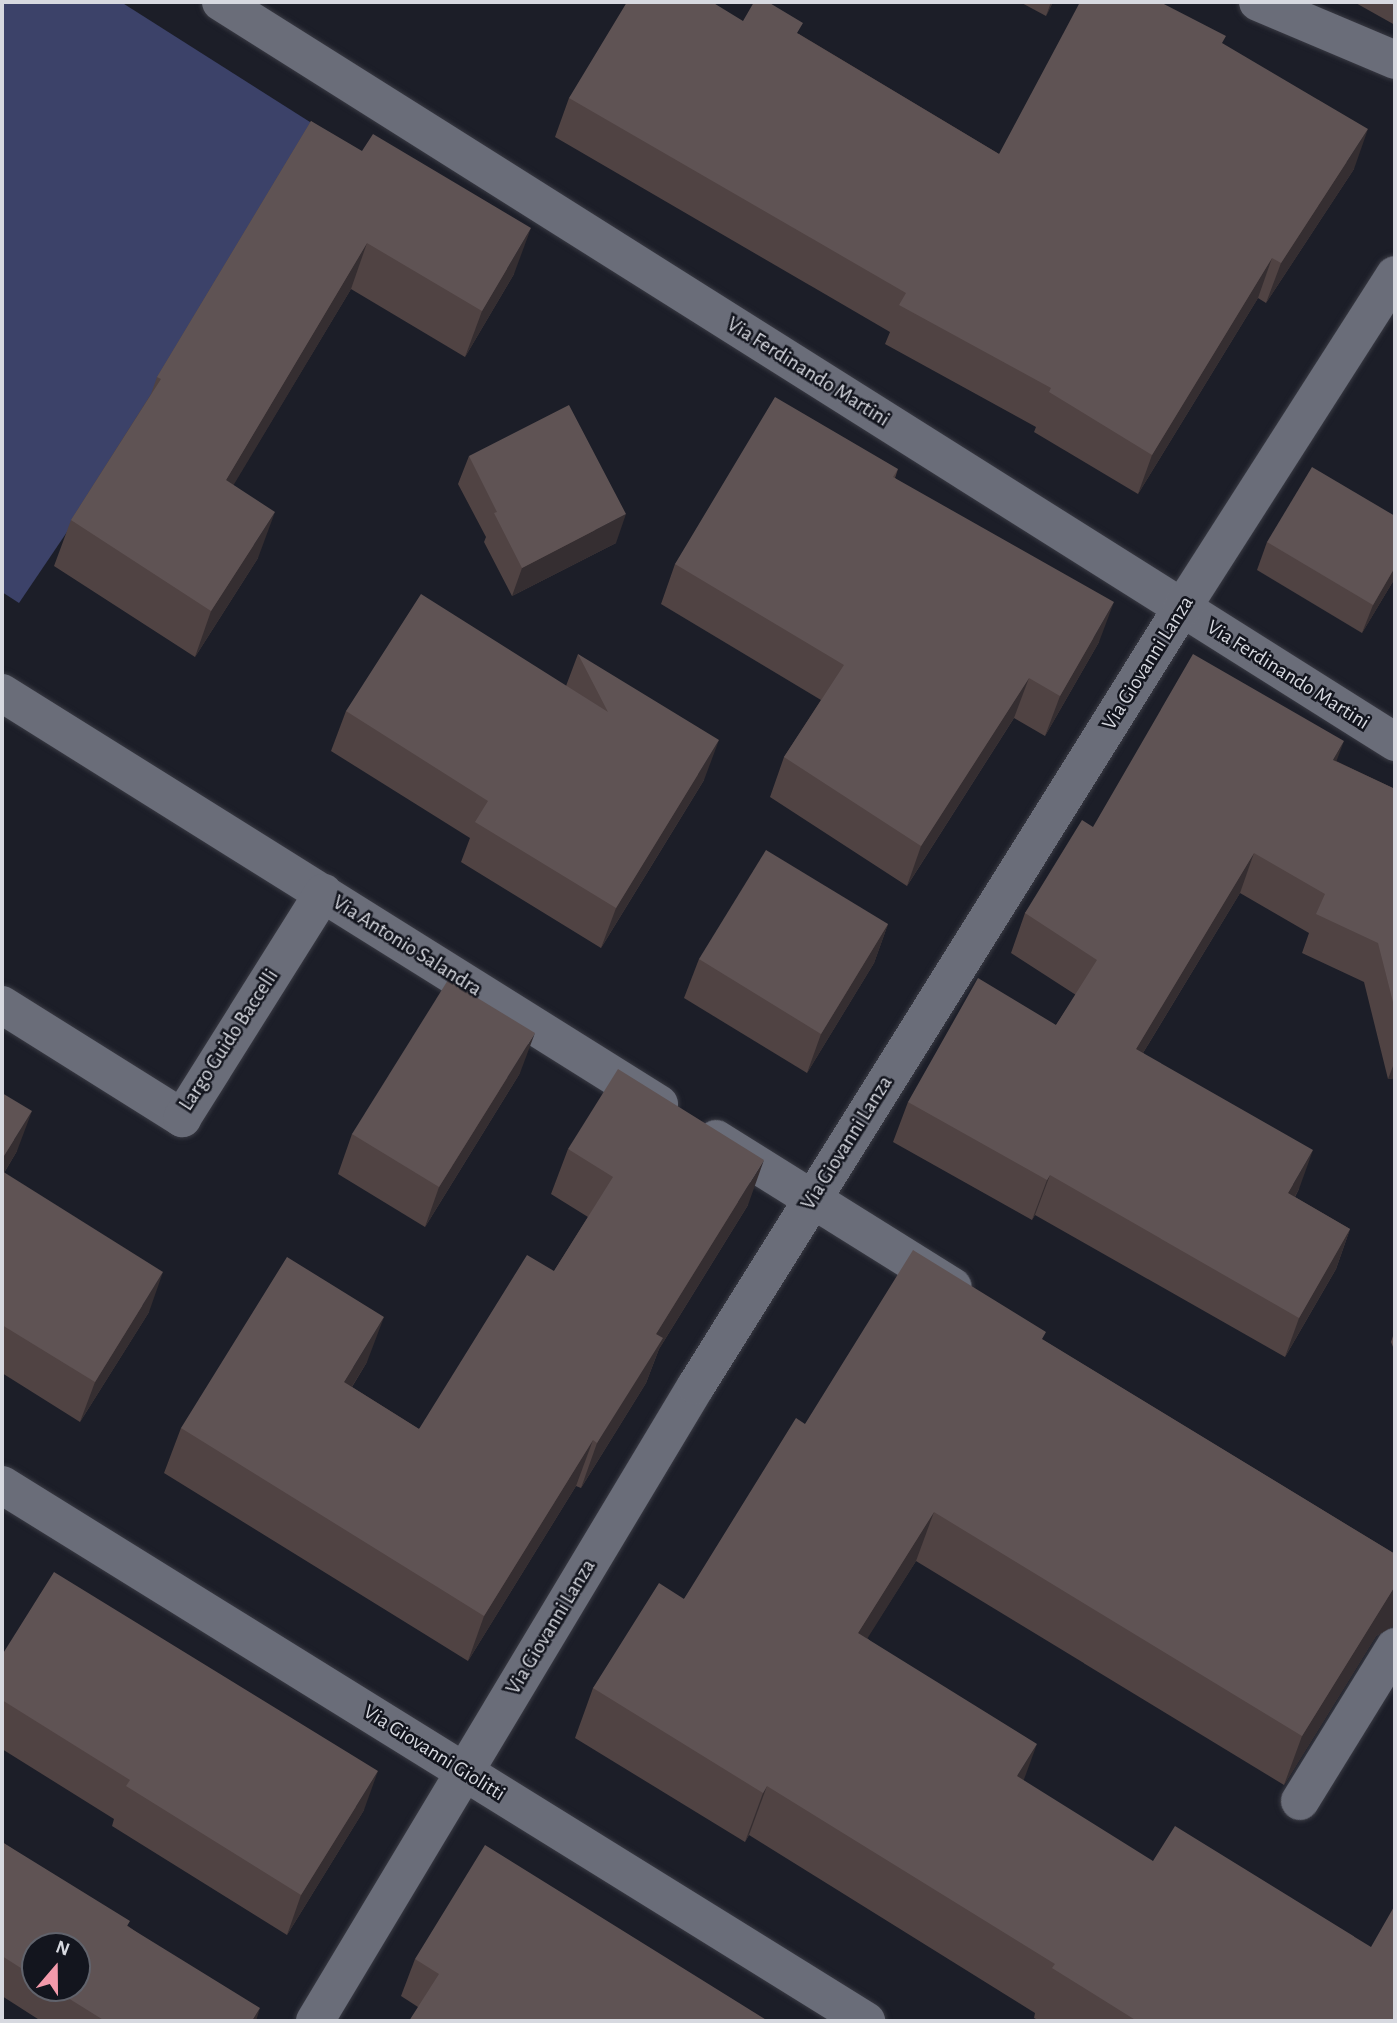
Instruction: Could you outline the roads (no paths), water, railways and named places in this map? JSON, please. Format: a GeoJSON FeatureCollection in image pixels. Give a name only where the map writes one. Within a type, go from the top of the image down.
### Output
{"type":"FeatureCollection","features":[{"type":"Feature","properties":{"kind":"street","name":"Via Ferdinando Martini"},"geometry":{"type":"LineString","coordinates":[[221,2],[1395,742]]}},
{"type":"Feature","properties":{"kind":"street"},"geometry":{"type":"LineString","coordinates":[[1258,2],[1395,60]]}},
{"type":"Feature","properties":{"kind":"street","name":"Via Giovanni Lanza"},"geometry":{"type":"LineString","coordinates":[[315,2021],[812,1199],[1182,608],[1395,275]]}},
{"type":"Feature","properties":{"kind":"street","name":"Via Antonio Salandra"},"geometry":{"type":"LineString","coordinates":[[2,693],[987,1308]]}},
{"type":"Feature","properties":{"kind":"street","name":"Largo Guido Baccelli"},"geometry":{"type":"LineString","coordinates":[[2,1005],[182,1118],[323,893]]}},
{"type":"Feature","properties":{"kind":"street","name":"Via Giovanni Giolitti"},"geometry":{"type":"LineString","coordinates":[[2,1485],[866,2021]]}},
{"type":"Feature","properties":{"kind":"street"},"geometry":{"type":"LineString","coordinates":[[1300,1801],[1395,1647]]}}]}
